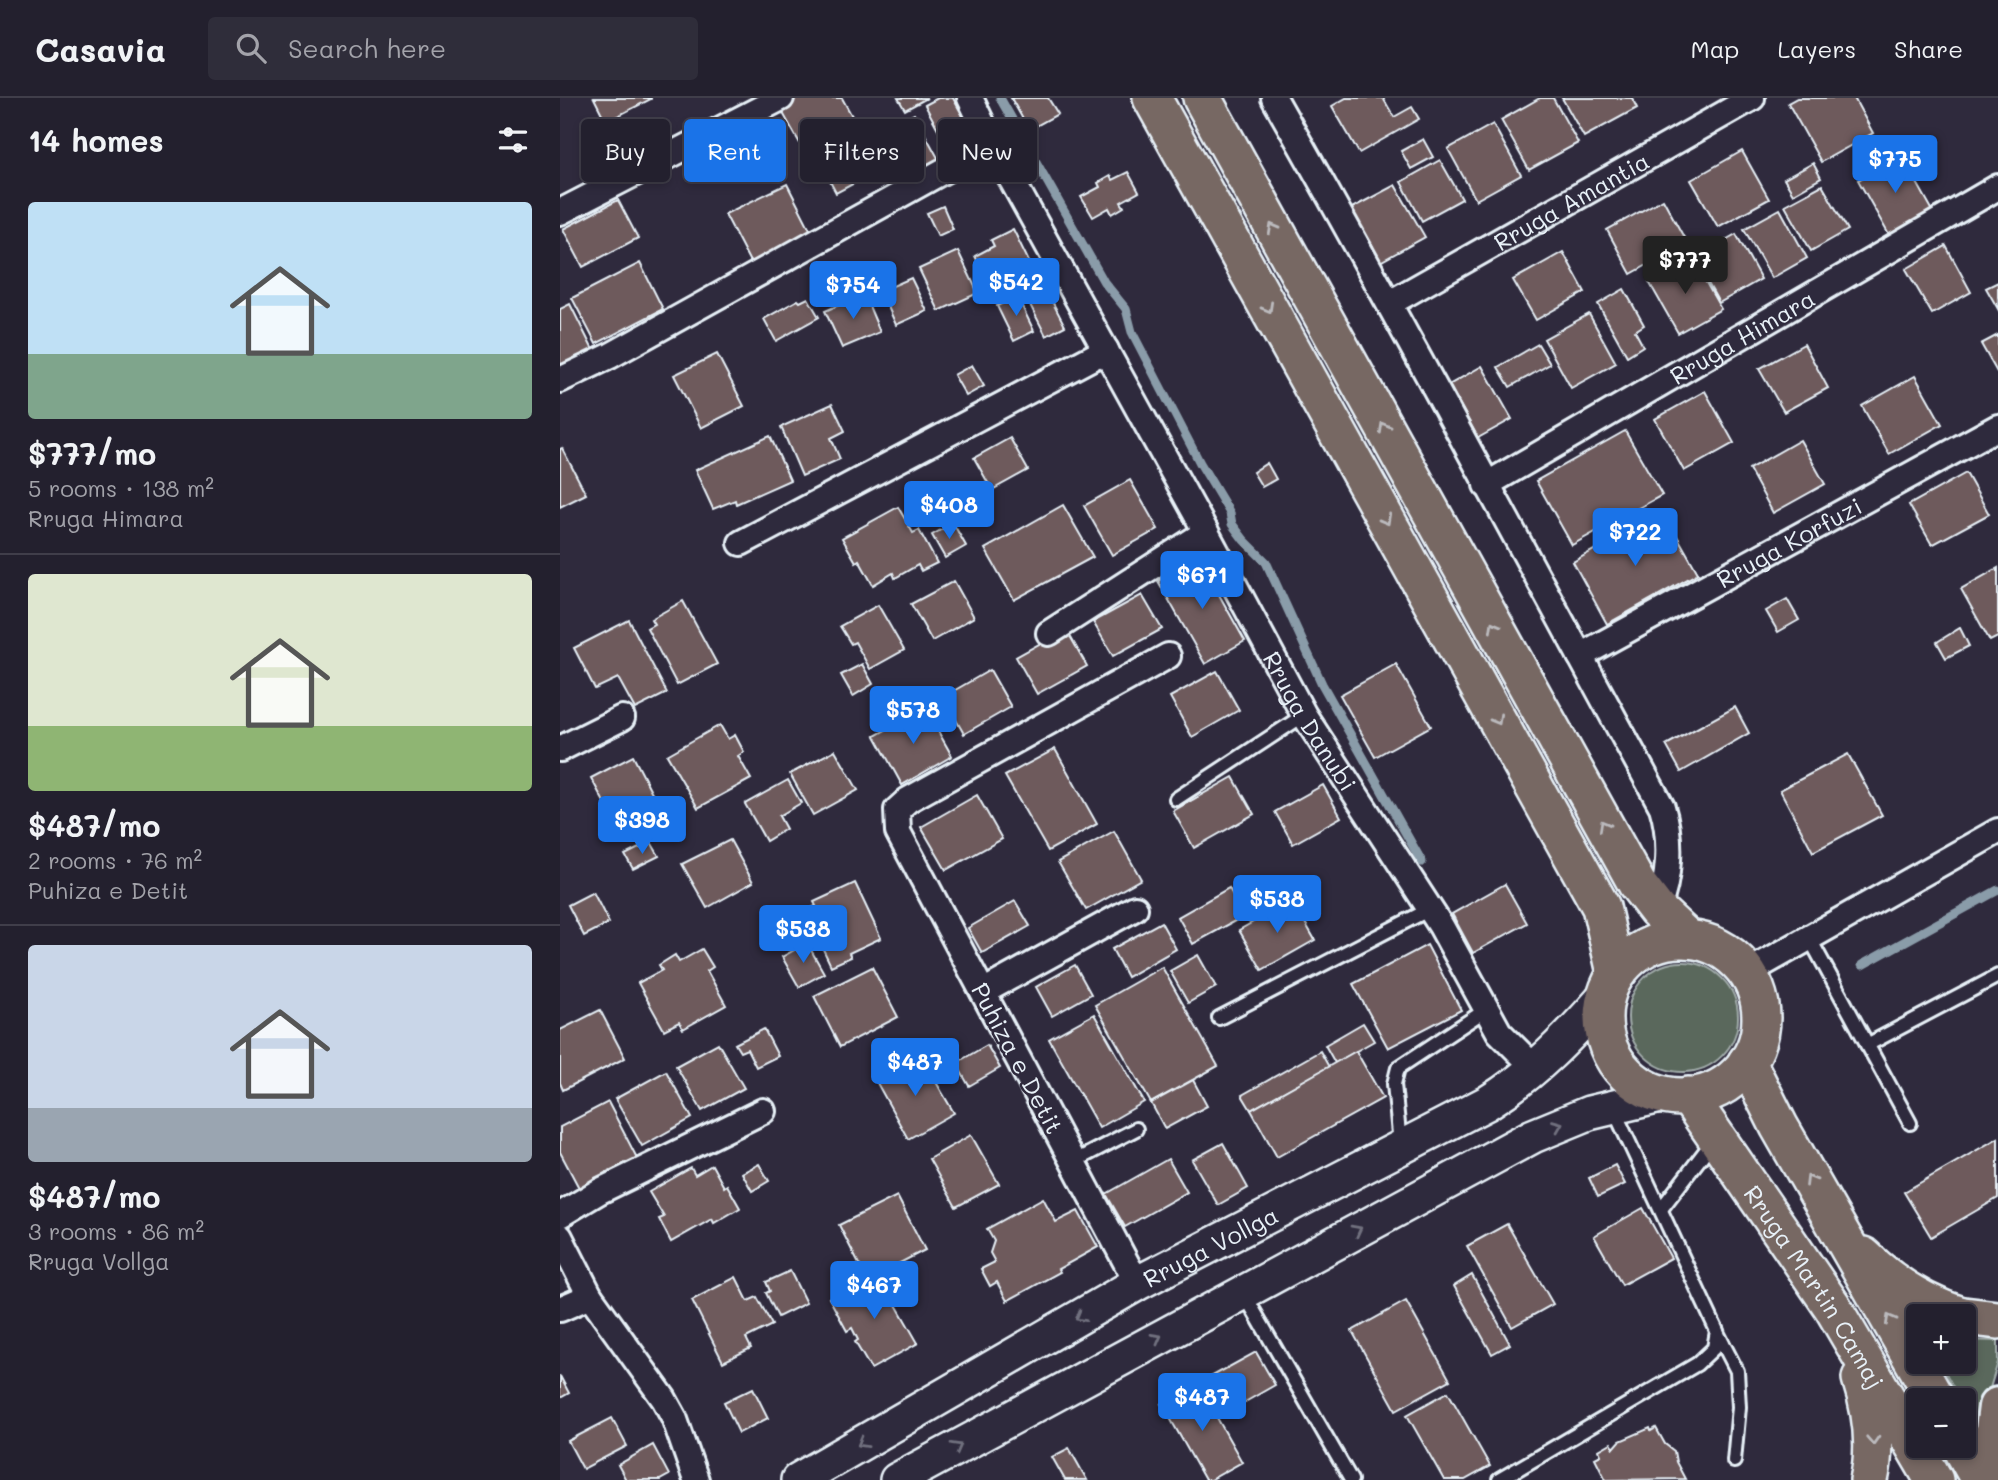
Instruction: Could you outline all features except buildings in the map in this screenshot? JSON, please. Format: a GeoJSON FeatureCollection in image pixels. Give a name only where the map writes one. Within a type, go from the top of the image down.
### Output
{"type":"FeatureCollection","features":[{"type":"Feature","properties":{"kind":"highway"},"geometry":{"type":"LineString","coordinates":[[1998,1407],[1994,1438],[1998,1475]]}},
{"type":"Feature","properties":{"kind":"main road"},"geometry":{"type":"LineString","coordinates":[[1152,98],[1601,907],[1611,984]]}},
{"type":"Feature","properties":{"kind":"main road"},"geometry":{"type":"LineString","coordinates":[[1202,98],[1637,884],[1657,910],[1688,939]]}},
{"type":"Feature","properties":{"kind":"main road"},"geometry":{"type":"LineString","coordinates":[[897,1480],[1532,1136],[1561,1123],[1613,1107],[1711,1091],[1722,1086],[1747,1062],[1758,1041],[1761,1017],[1757,994],[1747,973],[1721,949],[1688,939],[1664,941],[1642,950],[1623,964],[1611,984],[1604,1006],[1604,1030],[1617,1063],[1643,1086],[1676,1095]]}},
{"type":"Feature","properties":{"kind":"main road","name":"Rruga Vollga"},"geometry":{"type":"LineString","coordinates":[[798,1480],[1140,1282],[1487,1103],[1536,1069],[1570,1037],[1611,984]]}},
{"type":"Feature","properties":{"kind":"main road","name":"Rruga Martin Camaj"},"geometry":{"type":"LineString","coordinates":[[1747,1062],[1779,1126],[1929,1388]]}},
{"type":"Feature","properties":{"kind":"main road","name":"Rruga Martin Camaj"},"geometry":{"type":"LineString","coordinates":[[1676,1095],[1717,1136],[1832,1306],[1934,1480]]}},
{"type":"Feature","properties":{"kind":"main road"},"geometry":{"type":"LineString","coordinates":[[1845,1238],[1907,1292],[1929,1304]]}},
{"type":"Feature","properties":{"kind":"main road"},"geometry":{"type":"LineString","coordinates":[[1832,1306],[1869,1404],[1874,1449],[1870,1480]]}},
{"type":"Feature","properties":{"kind":"main road"},"geometry":{"type":"LineString","coordinates":[[1976,1317],[1998,1320]]}},
{"type":"Feature","properties":{"kind":"main road"},"geometry":{"type":"LineString","coordinates":[[1968,1458],[1980,1480]]}},
{"type":"Feature","properties":{"kind":"street"},"geometry":{"type":"LineString","coordinates":[[560,212],[781,98]]}},
{"type":"Feature","properties":{"kind":"street","name":"Rruga Danubi"},"geometry":{"type":"LineString","coordinates":[[970,98],[980,119]]}},
{"type":"Feature","properties":{"kind":"street"},"geometry":{"type":"LineString","coordinates":[[1274,98],[1390,303],[1665,815],[1665,892],[1657,910]]}},
{"type":"Feature","properties":{"kind":"street","name":"Rruga Amantia"},"geometry":{"type":"LineString","coordinates":[[1390,303],[1752,98]]}},
{"type":"Feature","properties":{"kind":"street"},"geometry":{"type":"LineString","coordinates":[[560,380],[610,356],[938,174]]}},
{"type":"Feature","properties":{"kind":"street","name":"Rruga Danubi"},"geometry":{"type":"LineString","coordinates":[[1013,182],[1304,715],[1430,909],[1499,1032],[1536,1069]]}},
{"type":"Feature","properties":{"kind":"street","name":"Rruga Himara"},"geometry":{"type":"LineString","coordinates":[[1486,485],[1998,187]]}},
{"type":"Feature","properties":{"kind":"street"},"geometry":{"type":"LineString","coordinates":[[741,543],[1105,350]]}},
{"type":"Feature","properties":{"kind":"street","name":"Rruga Korfuzi"},"geometry":{"type":"LineString","coordinates":[[1580,656],[1998,427]]}},
{"type":"Feature","properties":{"kind":"street"},"geometry":{"type":"LineString","coordinates":[[1049,633],[1206,532]]}},
{"type":"Feature","properties":{"kind":"street","name":"Puhiza e Detit"},"geometry":{"type":"LineString","coordinates":[[1140,1282],[1129,1268],[898,832],[897,810],[908,800],[1168,656]]}},
{"type":"Feature","properties":{"kind":"street"},"geometry":{"type":"LineString","coordinates":[[560,749],[622,718]]}},
{"type":"Feature","properties":{"kind":"street"},"geometry":{"type":"LineString","coordinates":[[1747,973],[1998,831]]}},
{"type":"Feature","properties":{"kind":"street"},"geometry":{"type":"LineString","coordinates":[[983,992],[1135,908]]}},
{"type":"Feature","properties":{"kind":"street"},"geometry":{"type":"LineString","coordinates":[[560,1215],[600,1191],[763,1111]]}},
{"type":"Feature","properties":{"kind":"street"},"geometry":{"type":"LineString","coordinates":[[560,1237],[590,1296],[664,1399],[674,1417],[696,1480]]}},
{"type":"Feature","properties":{"kind":"street"},"geometry":{"type":"LineString","coordinates":[[560,1309],[590,1296]]}},
{"type":"Feature","properties":{"kind":"lane"},"geometry":{"type":"LineString","coordinates":[[1176,799],[1304,715]]}},
{"type":"Feature","properties":{"kind":"lane"},"geometry":{"type":"LineString","coordinates":[[1220,1018],[1430,909]]}},
{"type":"Feature","properties":{"kind":"lane"},"geometry":{"type":"LineString","coordinates":[[1810,939],[1910,1123]]}},
{"type":"Feature","properties":{"kind":"lane"},"geometry":{"type":"LineString","coordinates":[[1867,1045],[1998,976]]}},
{"type":"Feature","properties":{"kind":"lane"},"geometry":{"type":"LineString","coordinates":[[1400,1148],[1394,1084],[1398,1068],[1487,1009]]}},
{"type":"Feature","properties":{"kind":"lane"},"geometry":{"type":"LineString","coordinates":[[1613,1107],[1737,1371],[1739,1407],[1734,1461]]}},
{"type":"Feature","properties":{"kind":"lane"},"geometry":{"type":"LineString","coordinates":[[1073,1162],[1136,1129]]}},
{"type":"Feature","properties":{"kind":"lane"},"geometry":{"type":"LineString","coordinates":[[1661,1209],[1717,1136]]}},
{"type":"Feature","properties":{"kind":"lane"},"geometry":{"type":"LineString","coordinates":[[1242,1292],[1351,1480]]}},
{"type":"Feature","properties":{"kind":"lane"},"geometry":{"type":"LineString","coordinates":[[1499,1480],[1697,1364],[1714,1348],[1717,1331]]}},
{"type":"Feature","properties":{"kind":"green space"},"geometry":{"type":"Polygon","coordinates":[[[1683,962],[1704,966],[1722,978],[1734,996],[1738,1017],[1734,1038],[1722,1056],[1704,1068],[1683,1072],[1662,1068],[1644,1056],[1632,1038],[1628,1017],[1632,996],[1644,978],[1662,966],[1683,962]]]}},
{"type":"Feature","properties":{"kind":"green space"},"geometry":{"type":"Polygon","coordinates":[[[1976,1340],[1998,1341],[1998,1362],[1983,1411],[1981,1440],[1976,1430],[1976,1388],[1954,1388],[1946,1374],[1976,1374],[1976,1340]]]}},
{"type":"Feature","properties":{"kind":"waterway"},"geometry":{"type":"LineString","coordinates":[[1000,98],[1104,282],[1126,309],[1132,332],[1200,463],[1230,513],[1232,524],[1266,562],[1322,684],[1422,862]]}},
{"type":"Feature","properties":{"kind":"waterway"},"geometry":{"type":"LineString","coordinates":[[1862,965],[1998,890]]}}]}
